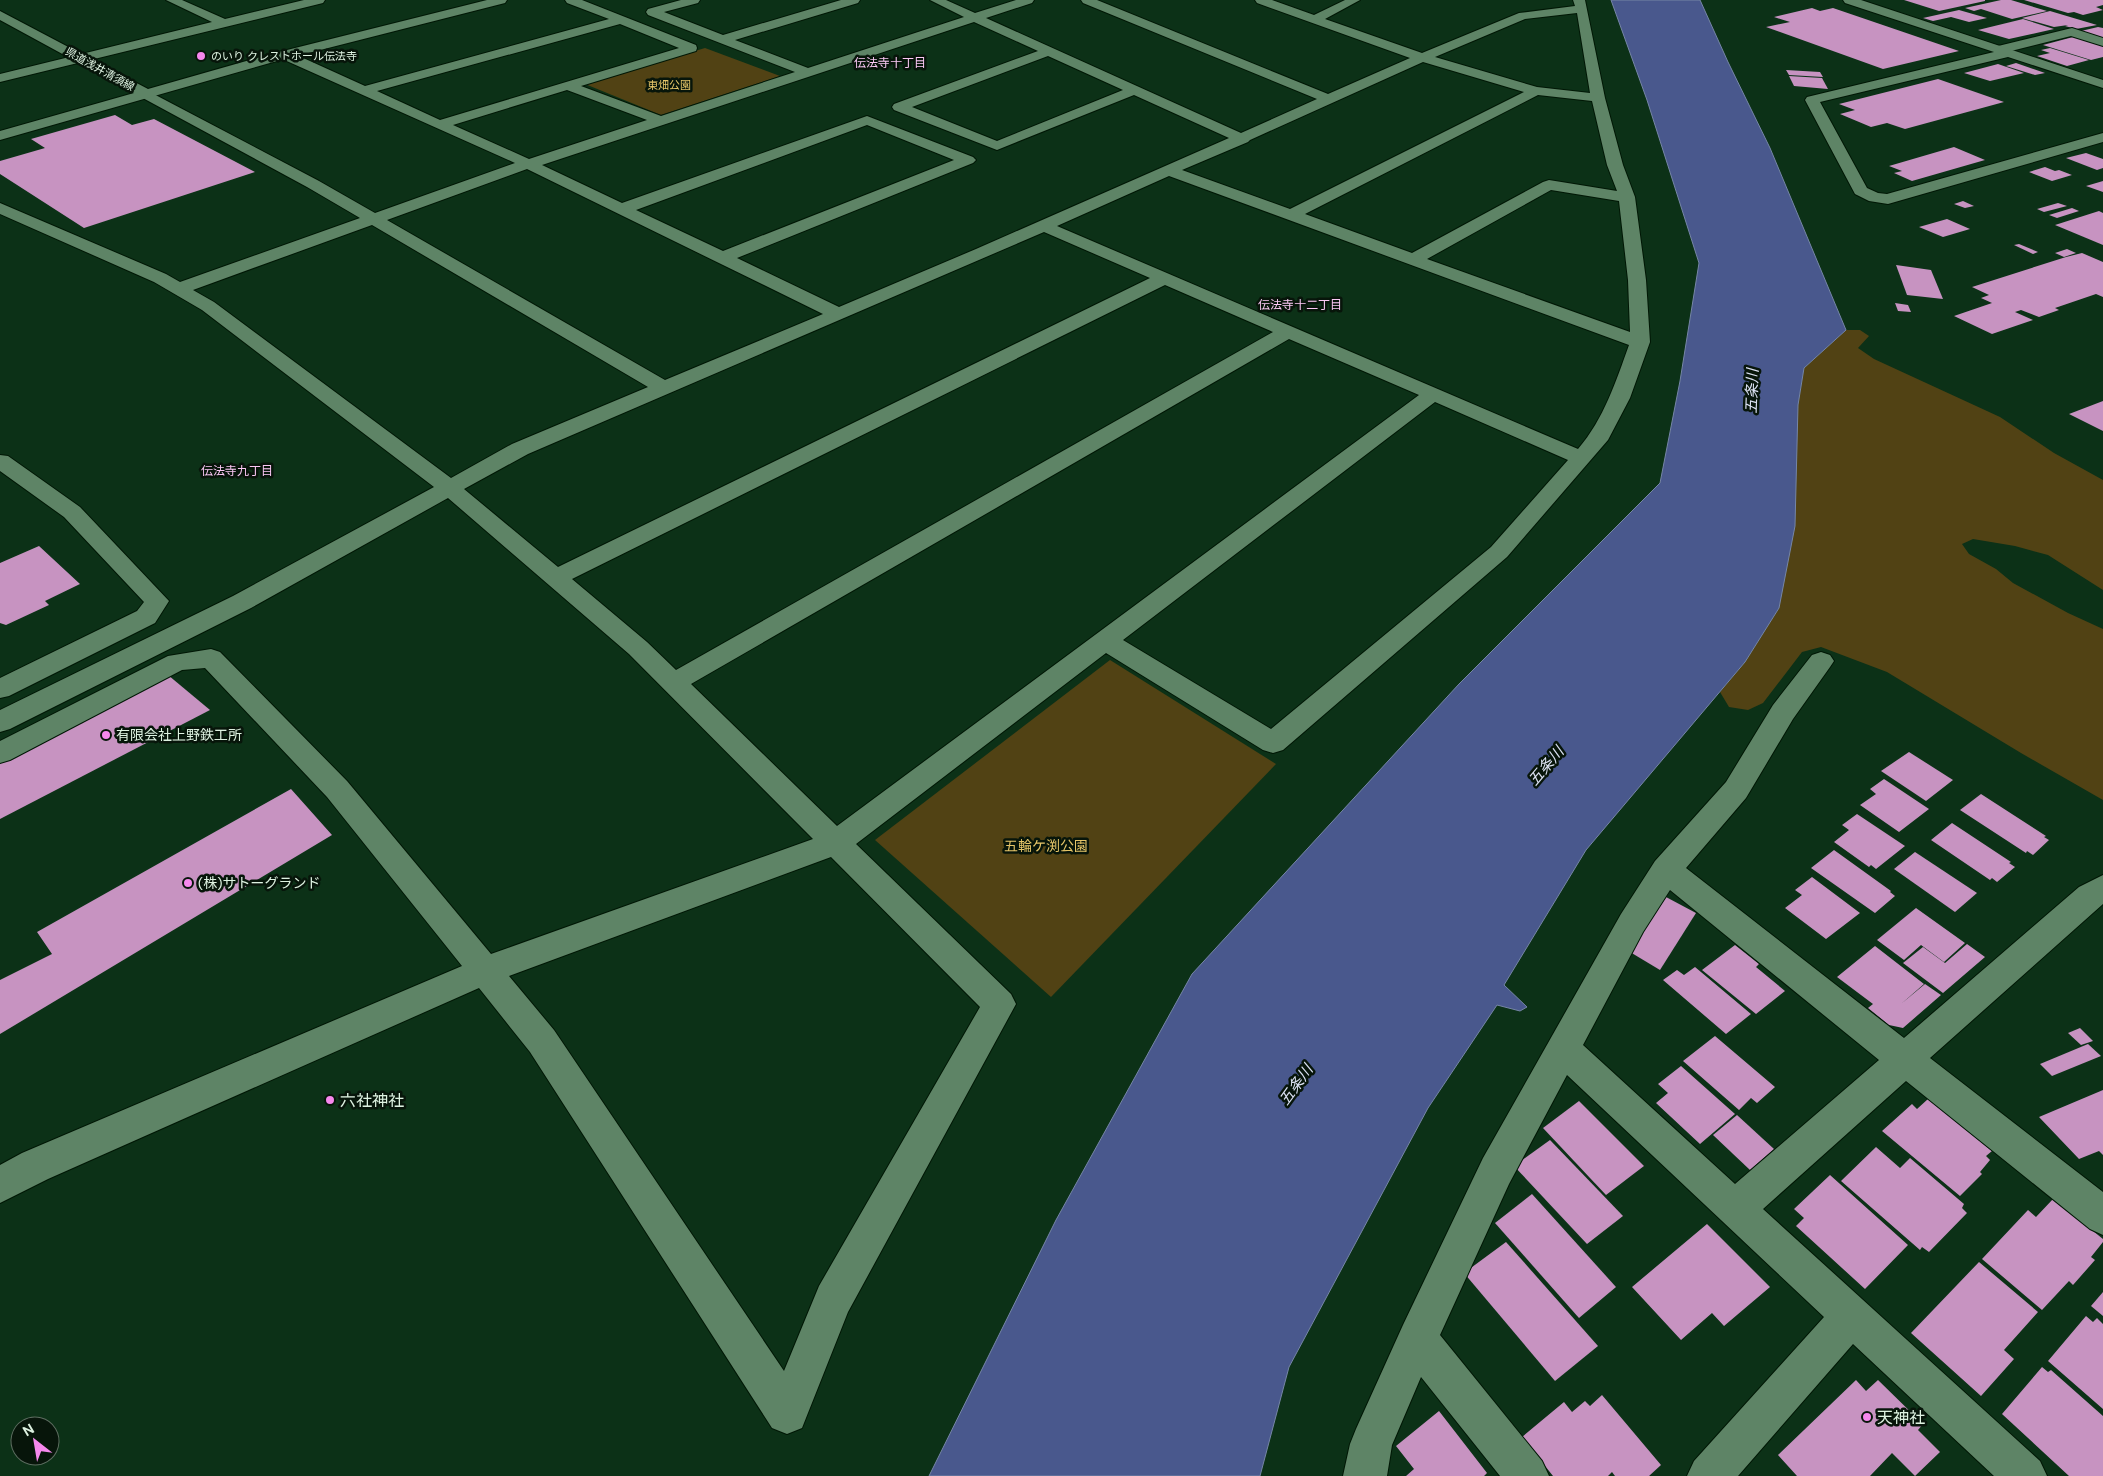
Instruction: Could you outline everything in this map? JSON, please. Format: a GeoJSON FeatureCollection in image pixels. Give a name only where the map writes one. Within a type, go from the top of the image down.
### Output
{"type":"FeatureCollection","features":[{"type":"Feature","properties":{"kind":"street"},"geometry":{"type":"LineString","coordinates":[[172,0],[223,22]]}},
{"type":"Feature","properties":{"kind":"street"},"geometry":{"type":"LineString","coordinates":[[0,78],[319,0]]}},
{"type":"Feature","properties":{"kind":"street"},"geometry":{"type":"LineString","coordinates":[[146,94],[285,55],[501,0]]}},
{"type":"Feature","properties":{"kind":"street"},"geometry":{"type":"LineString","coordinates":[[439,125],[691,48],[571,0]]}},
{"type":"Feature","properties":{"kind":"street"},"geometry":{"type":"LineString","coordinates":[[694,0],[652,12],[806,72]]}},
{"type":"Feature","properties":{"kind":"street"},"geometry":{"type":"LineString","coordinates":[[724,39],[854,0]]}},
{"type":"Feature","properties":{"kind":"street"},"geometry":{"type":"LineString","coordinates":[[936,0],[1243,139]]}},
{"type":"Feature","properties":{"kind":"street"},"geometry":{"type":"LineString","coordinates":[[178,288],[528,164],[1028,0]]}},
{"type":"Feature","properties":{"kind":"street"},"geometry":{"type":"LineString","coordinates":[[1087,0],[1330,100]]}},
{"type":"Feature","properties":{"kind":"street"},"geometry":{"type":"LineString","coordinates":[[1261,0],[1422,58],[1536,91],[1598,98]]}},
{"type":"Feature","properties":{"kind":"street"},"geometry":{"type":"LineString","coordinates":[[1314,20],[1354,0]]}},
{"type":"Feature","properties":{"kind":"street"},"geometry":{"type":"LineString","coordinates":[[1849,0],[2103,84]]}},
{"type":"Feature","properties":{"kind":"street"},"geometry":{"type":"LineString","coordinates":[[0,722],[242,602],[520,449],[1044,226],[1422,58],[1523,16],[1580,4],[1598,98],[1615,165],[1627,196],[1637,280],[1640,342],[1616,406],[1601,436],[1499,552],[1274,743],[1104,641]]}},
{"type":"Feature","properties":{"kind":"street","name":"県道浅井清須線"},"geometry":{"type":"LineString","coordinates":[[0,15],[146,94]]}},
{"type":"Feature","properties":{"kind":"street"},"geometry":{"type":"LineString","coordinates":[[364,90],[620,20]]}},
{"type":"Feature","properties":{"kind":"street"},"geometry":{"type":"LineString","coordinates":[[2103,42],[2072,32],[1812,100],[1861,191],[1875,198],[1888,199],[2103,137]]}},
{"type":"Feature","properties":{"kind":"street"},"geometry":{"type":"LineString","coordinates":[[1049,51],[899,108],[997,146],[1134,90]]}},
{"type":"Feature","properties":{"kind":"street"},"geometry":{"type":"LineString","coordinates":[[285,55],[528,164],[839,314]]}},
{"type":"Feature","properties":{"kind":"street"},"geometry":{"type":"LineString","coordinates":[[568,86],[659,120]]}},
{"type":"Feature","properties":{"kind":"street"},"geometry":{"type":"LineString","coordinates":[[1291,215],[1536,91]]}},
{"type":"Feature","properties":{"kind":"street"},"geometry":{"type":"LineString","coordinates":[[146,94],[313,184],[664,388]]}},
{"type":"Feature","properties":{"kind":"street","name":"県道浅井清須線"},"geometry":{"type":"LineString","coordinates":[[0,136],[146,94]]}},
{"type":"Feature","properties":{"kind":"street"},"geometry":{"type":"LineString","coordinates":[[622,209],[867,120],[968,160],[722,258]]}},
{"type":"Feature","properties":{"kind":"street"},"geometry":{"type":"LineString","coordinates":[[1170,171],[1640,342]]}},
{"type":"Feature","properties":{"kind":"street"},"geometry":{"type":"LineString","coordinates":[[1414,259],[1549,185],[1627,196]]}},
{"type":"Feature","properties":{"kind":"street"},"geometry":{"type":"LineString","coordinates":[[0,208],[160,278],[208,306],[450,488],[638,648],[999,1004],[833,1300],[787,1413],[542,1041],[337,789],[211,658],[177,662],[0,753]]}},
{"type":"Feature","properties":{"kind":"street"},"geometry":{"type":"LineString","coordinates":[[1044,226],[1581,458]]}},
{"type":"Feature","properties":{"kind":"street"},"geometry":{"type":"LineString","coordinates":[[555,578],[1164,278]]}},
{"type":"Feature","properties":{"kind":"street"},"geometry":{"type":"LineString","coordinates":[[673,682],[1288,331]]}},
{"type":"Feature","properties":{"kind":"street"},"geometry":{"type":"LineString","coordinates":[[0,1186],[35,1166],[484,971],[836,843],[1433,394]]}},
{"type":"Feature","properties":{"kind":"street"},"geometry":{"type":"LineString","coordinates":[[0,461],[72,512],[157,602],[146,618],[0,689]]}},
{"type":"Feature","properties":{"kind":"street"},"geometry":{"type":"LineString","coordinates":[[1365,1476],[1371,1444],[1417,1339],[1496,1171],[1632,923],[1666,870],[1736,790],[1783,712],[1821,661]]}},
{"type":"Feature","properties":{"kind":"street"},"geometry":{"type":"LineString","coordinates":[[1666,870],[2103,1216]]}},
{"type":"Feature","properties":{"kind":"street"},"geometry":{"type":"LineString","coordinates":[[1736,1208],[2090,896],[2103,888]]}},
{"type":"Feature","properties":{"kind":"street"},"geometry":{"type":"LineString","coordinates":[[1563,1049],[2024,1476]]}},
{"type":"Feature","properties":{"kind":"street"},"geometry":{"type":"LineString","coordinates":[[1709,1476],[1852,1316]]}},
{"type":"Feature","properties":{"kind":"street"},"geometry":{"type":"LineString","coordinates":[[1417,1339],[1527,1476]]}},
{"type":"Feature","properties":{"kind":"green space","name":"東畑公園"},"geometry":{"type":"Polygon","coordinates":[[[705,48],[780,76],[661,115],[585,84],[705,48]]]}},
{"type":"Feature","properties":{"kind":"green space"},"geometry":{"type":"Polygon","coordinates":[[[1846,330],[1860,330],[1869,336],[1858,348],[1874,359],[2000,417],[2054,453],[2103,480],[2103,590],[2048,555],[2015,546],[1973,539],[1962,544],[1969,554],[1996,569],[2013,583],[2068,613],[2103,629],[2103,800],[1887,672],[1821,647],[1802,652],[1763,703],[1748,710],[1729,707],[1720,692],[1745,662],[1779,608],[1798,405],[1804,368],[1846,330]]]}},
{"type":"Feature","properties":{"kind":"green space","name":"五輪ケ渕公園"},"geometry":{"type":"Polygon","coordinates":[[[1110,660],[1276,764],[1051,997],[875,840],[1110,660]]]}},
{"type":"Feature","properties":{"kind":"water","name":"五条川"},"geometry":{"type":"Polygon","coordinates":[[[1611,0],[1700,0],[1770,148],[1846,330],[1804,368],[1798,405],[1795,526],[1779,608],[1745,662],[1586,850],[1504,985],[1527,1007],[1520,1011],[1497,1005],[1428,1108],[1289,1367],[1260,1476],[929,1476],[1056,1220],[1192,974],[1459,684],[1660,483],[1680,381],[1699,263],[1647,100],[1611,0]]]}},
{"type":"Feature","properties":{"kind":"building"},"geometry":{"type":"Polygon","coordinates":[[[1904,0],[1985,0],[1985,1],[1939,11],[1904,0]]]}},
{"type":"Feature","properties":{"kind":"building"},"geometry":{"type":"Polygon","coordinates":[[[2001,0],[2011,0],[2047,11],[2012,19],[1981,9],[1974,11],[1965,8],[2001,0]]]}},
{"type":"Feature","properties":{"kind":"building"},"geometry":{"type":"Polygon","coordinates":[[[2024,0],[2103,0],[2103,5],[2096,7],[2103,10],[2083,15],[2074,12],[2068,13],[2024,0]]]}},
{"type":"Feature","properties":{"kind":"building"},"geometry":{"type":"Polygon","coordinates":[[[1812,8],[1820,11],[1833,8],[1959,51],[1883,69],[1766,27],[1790,22],[1774,17],[1812,8]]]}},
{"type":"Feature","properties":{"kind":"building"},"geometry":{"type":"Polygon","coordinates":[[[1959,10],[1987,18],[1969,22],[1951,17],[1933,21],[1923,18],[1959,10]]]}},
{"type":"Feature","properties":{"kind":"building"},"geometry":{"type":"Polygon","coordinates":[[[2050,11],[2097,25],[2076,29],[2065,26],[2068,25],[2054,27],[2022,18],[2050,11]]]}},
{"type":"Feature","properties":{"kind":"building"},"geometry":{"type":"Polygon","coordinates":[[[2023,19],[2054,29],[2009,39],[1978,30],[2023,19]]]}},
{"type":"Feature","properties":{"kind":"building"},"geometry":{"type":"Polygon","coordinates":[[[2098,27],[2103,28],[2103,38],[2081,31],[2098,27]]]}},
{"type":"Feature","properties":{"kind":"building"},"geometry":{"type":"Polygon","coordinates":[[[2073,37],[2103,44],[2103,57],[2091,60],[2043,45],[2073,37]]]}},
{"type":"Feature","properties":{"kind":"building"},"geometry":{"type":"Polygon","coordinates":[[[2050,48],[2089,60],[2067,66],[2037,56],[2050,53],[2041,50],[2050,48]]]}},
{"type":"Feature","properties":{"kind":"building"},"geometry":{"type":"Polygon","coordinates":[[[2016,63],[2045,73],[2035,75],[2006,66],[2016,63]]]}},
{"type":"Feature","properties":{"kind":"building"},"geometry":{"type":"Polygon","coordinates":[[[1998,64],[2024,73],[1990,81],[1964,73],[1998,64]]]}},
{"type":"Feature","properties":{"kind":"building"},"geometry":{"type":"Polygon","coordinates":[[[1786,70],[1820,72],[1823,77],[1789,75],[1786,70]]]}},
{"type":"Feature","properties":{"kind":"building"},"geometry":{"type":"Polygon","coordinates":[[[1789,76],[1822,78],[1828,89],[1794,86],[1789,76]]]}},
{"type":"Feature","properties":{"kind":"building"},"geometry":{"type":"Polygon","coordinates":[[[1938,79],[2004,102],[1905,129],[1887,123],[1871,127],[1840,114],[1855,110],[1839,104],[1938,79]]]}},
{"type":"Feature","properties":{"kind":"building"},"geometry":{"type":"Polygon","coordinates":[[[115,115],[132,125],[154,119],[255,172],[84,228],[0,174],[0,161],[45,148],[31,139],[115,115]]]}},
{"type":"Feature","properties":{"kind":"building"},"geometry":{"type":"Polygon","coordinates":[[[1954,147],[1985,160],[1912,181],[1894,173],[1902,171],[1889,166],[1954,147]]]}},
{"type":"Feature","properties":{"kind":"building"},"geometry":{"type":"Polygon","coordinates":[[[2086,153],[2103,159],[2103,168],[2097,170],[2066,158],[2086,153]]]}},
{"type":"Feature","properties":{"kind":"building"},"geometry":{"type":"Polygon","coordinates":[[[2045,167],[2072,175],[2052,181],[2029,172],[2045,167]]]}},
{"type":"Feature","properties":{"kind":"building"},"geometry":{"type":"Polygon","coordinates":[[[2103,181],[2103,192],[2086,186],[2103,181]]]}},
{"type":"Feature","properties":{"kind":"building"},"geometry":{"type":"Polygon","coordinates":[[[1963,201],[1974,206],[1965,208],[1954,204],[1963,201]]]}},
{"type":"Feature","properties":{"kind":"building"},"geometry":{"type":"Polygon","coordinates":[[[2058,203],[2067,206],[2044,212],[2037,209],[2058,203]]]}},
{"type":"Feature","properties":{"kind":"building"},"geometry":{"type":"Polygon","coordinates":[[[2072,208],[2079,211],[2057,218],[2049,215],[2072,208]]]}},
{"type":"Feature","properties":{"kind":"building"},"geometry":{"type":"Polygon","coordinates":[[[2099,211],[2103,213],[2103,245],[2055,225],[2099,211]]]}},
{"type":"Feature","properties":{"kind":"building"},"geometry":{"type":"Polygon","coordinates":[[[1947,219],[1970,229],[1943,237],[1919,227],[1947,219]]]}},
{"type":"Feature","properties":{"kind":"building"},"geometry":{"type":"Polygon","coordinates":[[[2019,244],[2038,252],[2033,254],[2014,245],[2019,244]]]}},
{"type":"Feature","properties":{"kind":"building"},"geometry":{"type":"Polygon","coordinates":[[[2067,249],[2076,253],[2064,257],[2055,253],[2067,249]]]}},
{"type":"Feature","properties":{"kind":"building"},"geometry":{"type":"Polygon","coordinates":[[[2082,253],[2103,262],[2103,297],[2096,294],[2055,308],[2059,310],[2039,317],[2021,310],[2015,312],[2033,320],[1992,334],[1954,316],[1992,303],[1981,298],[1989,295],[1972,287],[2082,253]]]}},
{"type":"Feature","properties":{"kind":"building"},"geometry":{"type":"Polygon","coordinates":[[[1896,265],[1931,270],[1943,299],[1907,295],[1896,265]]]}},
{"type":"Feature","properties":{"kind":"building"},"geometry":{"type":"Polygon","coordinates":[[[1895,303],[1908,305],[1911,312],[1898,311],[1895,303]]]}},
{"type":"Feature","properties":{"kind":"building"},"geometry":{"type":"Polygon","coordinates":[[[2103,401],[2103,431],[2069,414],[2103,401]]]}},
{"type":"Feature","properties":{"kind":"building"},"geometry":{"type":"Polygon","coordinates":[[[39,546],[80,584],[45,601],[49,605],[6,625],[0,623],[0,563],[39,546]]]}},
{"type":"Feature","properties":{"kind":"building","name":"有限会社上野鉄工所"},"geometry":{"type":"Polygon","coordinates":[[[168,675],[210,710],[0,819],[0,761],[168,675]]]}},
{"type":"Feature","properties":{"kind":"building"},"geometry":{"type":"Polygon","coordinates":[[[1909,752],[1953,780],[1926,801],[1881,771],[1909,752]]]}},
{"type":"Feature","properties":{"kind":"building"},"geometry":{"type":"Polygon","coordinates":[[[1884,779],[1929,809],[1899,832],[1860,805],[1876,794],[1870,789],[1884,779]]]}},
{"type":"Feature","properties":{"kind":"building","name":"(株)サトーグランド"},"geometry":{"type":"Polygon","coordinates":[[[291,789],[332,835],[0,1034],[0,980],[52,954],[37,932],[291,789]]]}},
{"type":"Feature","properties":{"kind":"building"},"geometry":{"type":"Polygon","coordinates":[[[1981,794],[2046,836],[2044,837],[2049,840],[2033,855],[2027,851],[2026,853],[1960,810],[1981,794]]]}},
{"type":"Feature","properties":{"kind":"building"},"geometry":{"type":"Polygon","coordinates":[[[1857,814],[1905,846],[1876,869],[1871,865],[1869,867],[1834,842],[1849,830],[1842,825],[1857,814]]]}},
{"type":"Feature","properties":{"kind":"building"},"geometry":{"type":"Polygon","coordinates":[[[1952,823],[2011,862],[2009,863],[2015,867],[1997,882],[1992,878],[1990,880],[1931,840],[1952,823]]]}},
{"type":"Feature","properties":{"kind":"building"},"geometry":{"type":"Polygon","coordinates":[[[1834,850],[1891,891],[1895,896],[1875,913],[1811,868],[1834,850]]]}},
{"type":"Feature","properties":{"kind":"building"},"geometry":{"type":"Polygon","coordinates":[[[1915,852],[1977,893],[1955,912],[1894,869],[1915,852]]]}},
{"type":"Feature","properties":{"kind":"building"},"geometry":{"type":"Polygon","coordinates":[[[1812,877],[1860,913],[1826,939],[1785,908],[1802,895],[1795,890],[1812,877]]]}},
{"type":"Feature","properties":{"kind":"building"},"geometry":{"type":"Polygon","coordinates":[[[1666,897],[1696,913],[1660,970],[1630,952],[1666,897]]]}},
{"type":"Feature","properties":{"kind":"building"},"geometry":{"type":"Polygon","coordinates":[[[1916,908],[1965,943],[1944,962],[1921,945],[1904,960],[1877,940],[1916,908]]]}},
{"type":"Feature","properties":{"kind":"building"},"geometry":{"type":"Polygon","coordinates":[[[1967,944],[1985,957],[1943,993],[1903,963],[1923,947],[1945,963],[1967,944]]]}},
{"type":"Feature","properties":{"kind":"building"},"geometry":{"type":"Polygon","coordinates":[[[1735,945],[1759,964],[1756,967],[1785,991],[1756,1014],[1702,970],[1735,945]]]}},
{"type":"Feature","properties":{"kind":"building"},"geometry":{"type":"Polygon","coordinates":[[[1875,946],[1924,984],[1901,1004],[1925,984],[1941,995],[1903,1028],[1889,1025],[1868,1008],[1873,1004],[1837,977],[1875,946]]]}},
{"type":"Feature","properties":{"kind":"building"},"geometry":{"type":"Polygon","coordinates":[[[1695,967],[1751,1014],[1726,1034],[1663,980],[1677,970],[1684,975],[1695,967]]]}},
{"type":"Feature","properties":{"kind":"building"},"geometry":{"type":"Polygon","coordinates":[[[2080,1028],[2093,1041],[2081,1045],[2068,1033],[2080,1028]]]}},
{"type":"Feature","properties":{"kind":"building"},"geometry":{"type":"Polygon","coordinates":[[[1715,1036],[1775,1087],[1757,1103],[1751,1098],[1739,1110],[1683,1061],[1715,1036]]]}},
{"type":"Feature","properties":{"kind":"building"},"geometry":{"type":"Polygon","coordinates":[[[2088,1044],[2101,1056],[2052,1076],[2040,1064],[2088,1044]]]}},
{"type":"Feature","properties":{"kind":"building"},"geometry":{"type":"Polygon","coordinates":[[[1681,1066],[1735,1114],[1700,1144],[1656,1103],[1668,1093],[1658,1084],[1681,1066]]]}},
{"type":"Feature","properties":{"kind":"building"},"geometry":{"type":"Polygon","coordinates":[[[2103,1090],[2103,1155],[2099,1151],[2079,1159],[2039,1117],[2103,1090]]]}},
{"type":"Feature","properties":{"kind":"building"},"geometry":{"type":"Polygon","coordinates":[[[1928,1099],[1992,1151],[1986,1156],[1990,1160],[1980,1172],[1982,1174],[1960,1196],[1882,1131],[1912,1104],[1917,1109],[1928,1099]]]}},
{"type":"Feature","properties":{"kind":"building"},"geometry":{"type":"Polygon","coordinates":[[[1579,1101],[1644,1166],[1606,1195],[1543,1128],[1579,1101]]]}},
{"type":"Feature","properties":{"kind":"building"},"geometry":{"type":"Polygon","coordinates":[[[1737,1115],[1774,1149],[1750,1170],[1713,1135],[1737,1115]]]}},
{"type":"Feature","properties":{"kind":"building"},"geometry":{"type":"Polygon","coordinates":[[[1550,1140],[1623,1216],[1587,1244],[1514,1166],[1550,1140]]]}},
{"type":"Feature","properties":{"kind":"building"},"geometry":{"type":"Polygon","coordinates":[[[1876,1147],[1900,1168],[1910,1158],[1964,1204],[1962,1208],[1967,1213],[1929,1252],[1922,1247],[1920,1250],[1841,1181],[1876,1147]]]}},
{"type":"Feature","properties":{"kind":"building"},"geometry":{"type":"Polygon","coordinates":[[[1830,1175],[1908,1245],[1865,1289],[1796,1226],[1804,1218],[1794,1209],[1830,1175]]]}},
{"type":"Feature","properties":{"kind":"building"},"geometry":{"type":"Polygon","coordinates":[[[1532,1194],[1616,1287],[1579,1318],[1495,1223],[1532,1194]]]}},
{"type":"Feature","properties":{"kind":"building"},"geometry":{"type":"Polygon","coordinates":[[[2053,1199],[2103,1239],[2103,1242],[2091,1257],[2095,1260],[2073,1285],[2069,1281],[2042,1310],[1982,1259],[2028,1210],[2036,1217],[2053,1199]]]}},
{"type":"Feature","properties":{"kind":"building"},"geometry":{"type":"Polygon","coordinates":[[[1707,1224],[1770,1287],[1724,1326],[1712,1313],[1681,1340],[1632,1287],[1707,1224]]]}},
{"type":"Feature","properties":{"kind":"building"},"geometry":{"type":"Polygon","coordinates":[[[1506,1242],[1598,1346],[1555,1381],[1464,1273],[1506,1242]]]}},
{"type":"Feature","properties":{"kind":"building"},"geometry":{"type":"Polygon","coordinates":[[[1979,1262],[2038,1312],[2004,1350],[2014,1359],[1981,1396],[1911,1333],[1979,1262]]]}},
{"type":"Feature","properties":{"kind":"building"},"geometry":{"type":"Polygon","coordinates":[[[2103,1292],[2103,1316],[2091,1306],[2103,1292]]]}},
{"type":"Feature","properties":{"kind":"building"},"geometry":{"type":"Polygon","coordinates":[[[2086,1316],[2093,1322],[2097,1318],[2103,1324],[2103,1409],[2048,1361],[2086,1316]]]}},
{"type":"Feature","properties":{"kind":"building"},"geometry":{"type":"Polygon","coordinates":[[[2042,1367],[2048,1372],[2051,1370],[2103,1416],[2103,1476],[2069,1476],[2002,1414],[2042,1367]]]}},
{"type":"Feature","properties":{"kind":"building","name":"天神社"},"geometry":{"type":"Polygon","coordinates":[[[1856,1380],[1866,1391],[1878,1380],[1923,1424],[1918,1430],[1940,1452],[1915,1476],[1892,1453],[1870,1476],[1797,1476],[1778,1455],[1856,1380]]]}},
{"type":"Feature","properties":{"kind":"building"},"geometry":{"type":"Polygon","coordinates":[[[1602,1395],[1661,1465],[1649,1476],[1615,1476],[1612,1472],[1608,1476],[1553,1476],[1522,1437],[1564,1402],[1572,1412],[1585,1401],[1590,1406],[1602,1395]]]}},
{"type":"Feature","properties":{"kind":"building"},"geometry":{"type":"Polygon","coordinates":[[[1439,1411],[1487,1473],[1484,1476],[1406,1476],[1414,1469],[1396,1446],[1439,1411]]]}},
{"type":"Feature","properties":{"kind":"place","name":"のいり クレストホール伝法寺"},"geometry":{"type":"Point","coordinates":[201,56]}},
{"type":"Feature","properties":{"kind":"place","name":"有限会社上野鉄工所"},"geometry":{"type":"Point","coordinates":[106,735]}},
{"type":"Feature","properties":{"kind":"place","name":"(株)サトーグランド"},"geometry":{"type":"Point","coordinates":[188,883]}},
{"type":"Feature","properties":{"kind":"place","name":"六社神社"},"geometry":{"type":"Point","coordinates":[330,1100]}},
{"type":"Feature","properties":{"kind":"place","name":"天神社"},"geometry":{"type":"Point","coordinates":[1867,1417]}},
{"type":"Feature","properties":{"kind":"district","name":"伝法寺十丁目"},"geometry":{"type":"Point","coordinates":[890,63]}},
{"type":"Feature","properties":{"kind":"district","name":"伝法寺十二丁目"},"geometry":{"type":"Point","coordinates":[1300,305]}},
{"type":"Feature","properties":{"kind":"district","name":"伝法寺九丁目"},"geometry":{"type":"Point","coordinates":[237,471]}}]}
